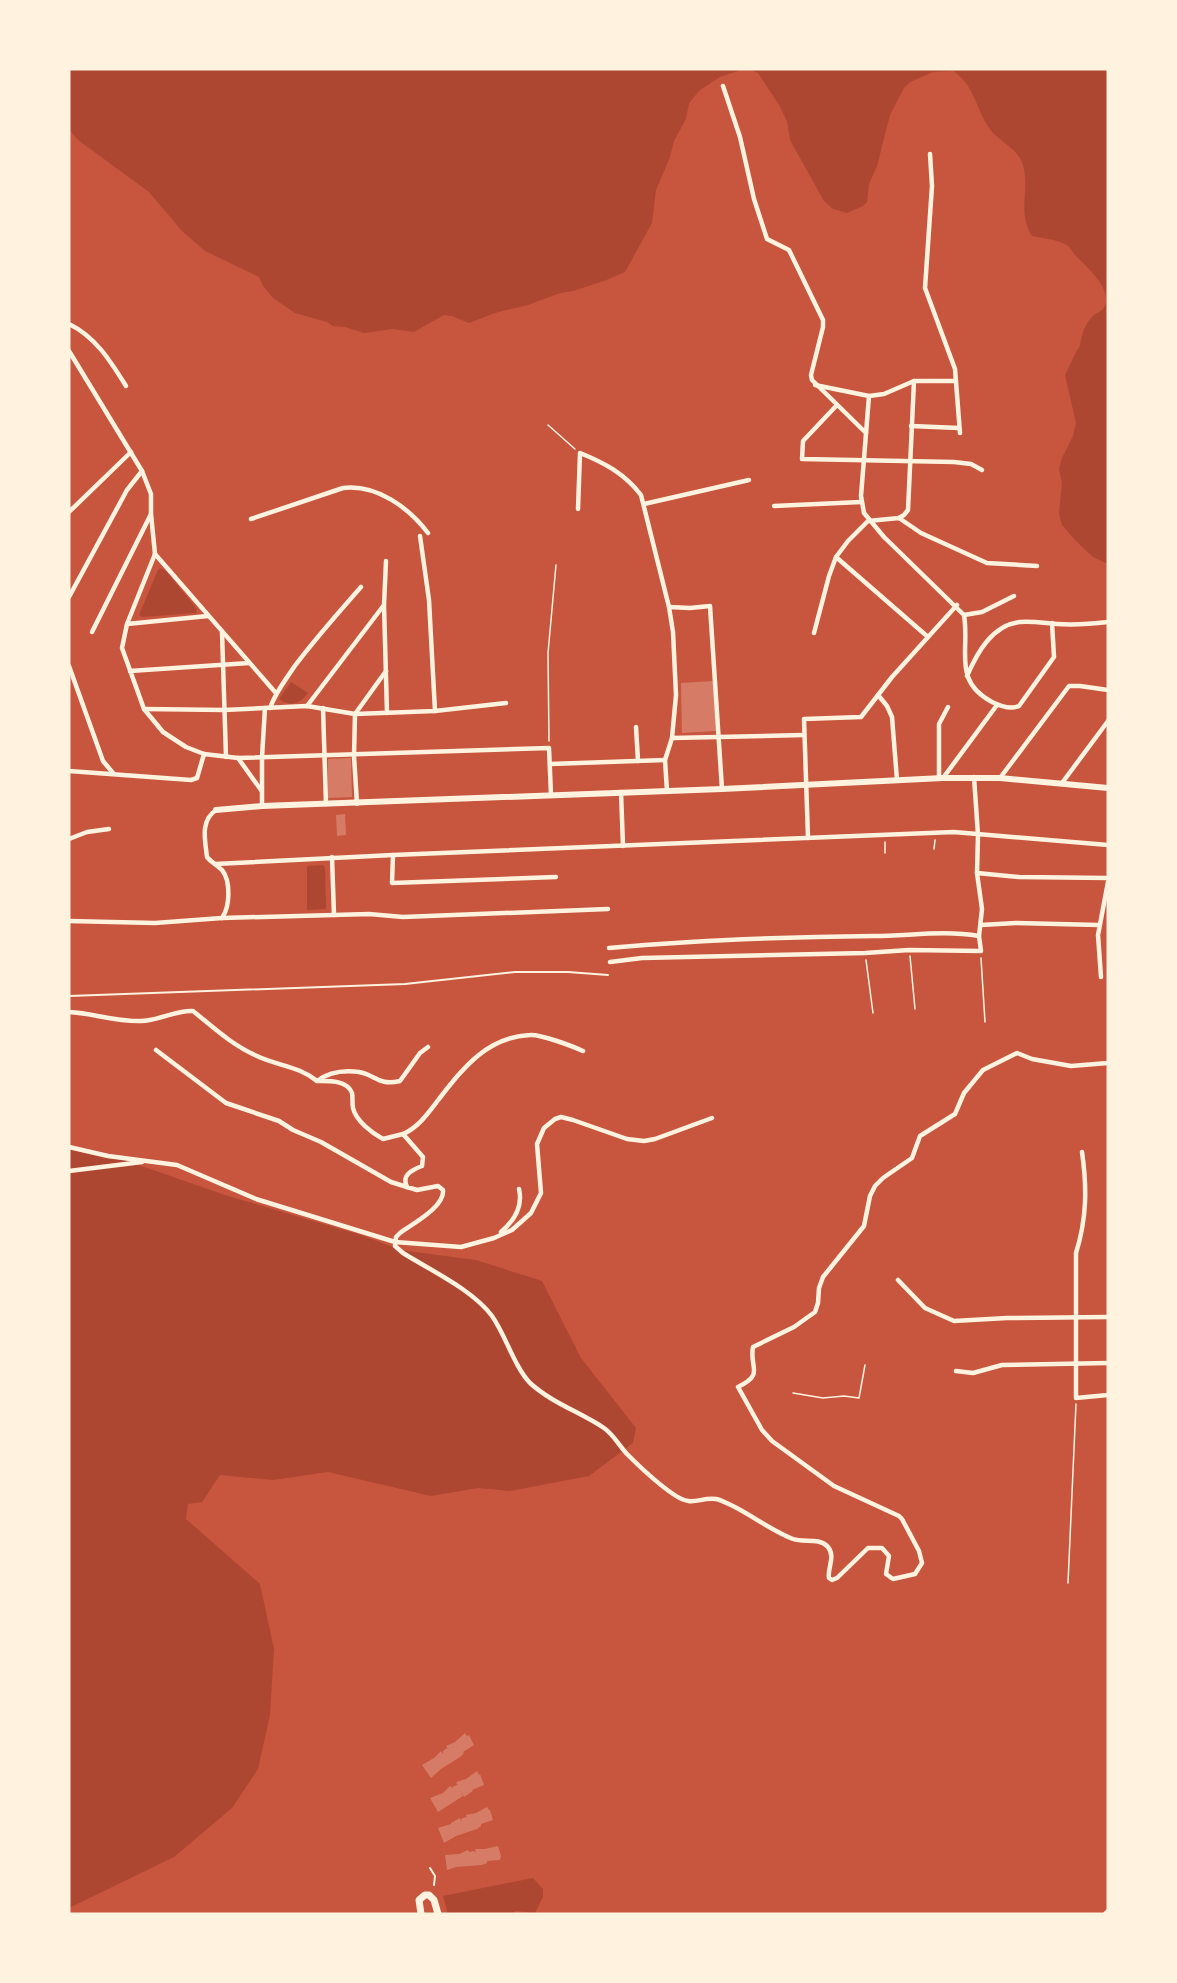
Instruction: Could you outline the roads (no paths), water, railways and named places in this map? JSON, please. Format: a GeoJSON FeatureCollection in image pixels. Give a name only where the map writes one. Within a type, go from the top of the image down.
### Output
{"type":"FeatureCollection","features":[{"type":"Feature","properties":{"kind":"main road"},"geometry":{"type":"LineString","coordinates":[[421,1914],[419,1900],[424,1895],[429,1895],[434,1900],[438,1914]]}},
{"type":"Feature","properties":{"kind":"street"},"geometry":{"type":"LineString","coordinates":[[723,86],[740,137],[755,201],[767,239],[789,250],[823,320],[824,327],[811,375],[815,385],[866,433]]}},
{"type":"Feature","properties":{"kind":"street"},"geometry":{"type":"LineString","coordinates":[[911,426],[959,430],[955,369],[925,288],[932,186],[930,154]]}},
{"type":"Feature","properties":{"kind":"street"},"geometry":{"type":"LineString","coordinates":[[69,324],[82,332],[104,353],[126,386]]}},
{"type":"Feature","properties":{"kind":"street"},"geometry":{"type":"LineString","coordinates":[[69,351],[142,471],[151,494],[155,554],[127,624],[123,648],[144,709],[163,732],[186,747],[204,754],[238,758],[549,748],[552,795]]}},
{"type":"Feature","properties":{"kind":"street"},"geometry":{"type":"LineString","coordinates":[[815,385],[869,396],[884,394],[914,381],[956,381]]}},
{"type":"Feature","properties":{"kind":"street"},"geometry":{"type":"LineString","coordinates":[[814,633],[828,576],[836,557],[848,541],[868,521],[898,518],[908,510],[914,381]]}},
{"type":"Feature","properties":{"kind":"street"},"geometry":{"type":"LineString","coordinates":[[869,396],[861,502],[864,513],[868,521],[957,605],[964,615],[964,655],[967,676],[974,688],[997,705],[1014,708],[1019,706],[1052,663],[1055,652],[1052,623]]}},
{"type":"Feature","properties":{"kind":"street"},"geometry":{"type":"LineString","coordinates":[[837,405],[803,441],[802,459],[971,464],[982,470]]}},
{"type":"Feature","properties":{"kind":"street"},"geometry":{"type":"LineString","coordinates":[[69,512],[131,452]]}},
{"type":"Feature","properties":{"kind":"street"},"geometry":{"type":"LineString","coordinates":[[578,509],[580,453],[619,472],[632,483],[641,495],[644,504],[673,632],[676,695],[672,738],[665,760],[667,791]]}},
{"type":"Feature","properties":{"kind":"street"},"geometry":{"type":"LineString","coordinates":[[69,597],[127,490],[142,471]]}},
{"type":"Feature","properties":{"kind":"street"},"geometry":{"type":"LineString","coordinates":[[644,504],[748,480]]}},
{"type":"Feature","properties":{"kind":"street"},"geometry":{"type":"LineString","coordinates":[[251,519],[355,486],[372,491],[399,504],[415,517],[428,533]]}},
{"type":"Feature","properties":{"kind":"street"},"geometry":{"type":"LineString","coordinates":[[774,506],[861,502]]}},
{"type":"Feature","properties":{"kind":"street"},"geometry":{"type":"LineString","coordinates":[[92,632],[151,514]]}},
{"type":"Feature","properties":{"kind":"street"},"geometry":{"type":"LineString","coordinates":[[898,518],[921,533],[987,563],[1037,566]]}},
{"type":"Feature","properties":{"kind":"street"},"geometry":{"type":"LineString","coordinates":[[420,536],[429,602],[435,711]]}},
{"type":"Feature","properties":{"kind":"street"},"geometry":{"type":"LineString","coordinates":[[155,554],[276,692]]}},
{"type":"Feature","properties":{"kind":"street"},"geometry":{"type":"LineString","coordinates":[[836,557],[928,637]]}},
{"type":"Feature","properties":{"kind":"street"},"geometry":{"type":"LineString","coordinates":[[386,561],[384,605],[387,713]]}},
{"type":"Feature","properties":{"kind":"street"},"geometry":{"type":"LineString","coordinates":[[262,806],[262,757],[268,708],[276,692],[332,619],[362,587]]}},
{"type":"Feature","properties":{"kind":"street"},"geometry":{"type":"LineString","coordinates":[[964,615],[982,612],[1014,596]]}},
{"type":"Feature","properties":{"kind":"street"},"geometry":{"type":"LineString","coordinates":[[307,706],[384,605]]}},
{"type":"Feature","properties":{"kind":"street"},"geometry":{"type":"LineString","coordinates":[[808,838],[804,719],[861,717],[957,605]]}},
{"type":"Feature","properties":{"kind":"street"},"geometry":{"type":"LineString","coordinates":[[669,607],[710,606],[722,789]]}},
{"type":"Feature","properties":{"kind":"street"},"geometry":{"type":"LineString","coordinates":[[127,624],[208,616]]}},
{"type":"Feature","properties":{"kind":"street"},"geometry":{"type":"LineString","coordinates":[[967,676],[988,640],[1003,626],[1019,622],[1088,624],[1108,622]]}},
{"type":"Feature","properties":{"kind":"street"},"geometry":{"type":"LineString","coordinates":[[222,632],[226,757]]}},
{"type":"Feature","properties":{"kind":"street"},"geometry":{"type":"LineString","coordinates":[[130,671],[249,663]]}},
{"type":"Feature","properties":{"kind":"street"},"geometry":{"type":"LineString","coordinates":[[69,666],[103,761],[114,773]]}},
{"type":"Feature","properties":{"kind":"street"},"geometry":{"type":"LineString","coordinates":[[357,804],[354,756],[355,714],[386,671]]}},
{"type":"Feature","properties":{"kind":"street"},"geometry":{"type":"LineString","coordinates":[[1000,778],[1069,686],[1108,690]]}},
{"type":"Feature","properties":{"kind":"street"},"geometry":{"type":"LineString","coordinates":[[878,695],[892,717],[897,780]]}},
{"type":"Feature","properties":{"kind":"street"},"geometry":{"type":"LineString","coordinates":[[144,709],[224,710],[307,706],[355,714],[435,711],[506,703]]}},
{"type":"Feature","properties":{"kind":"street"},"geometry":{"type":"LineString","coordinates":[[941,778],[997,705]]}},
{"type":"Feature","properties":{"kind":"street"},"geometry":{"type":"LineString","coordinates":[[941,778],[939,724],[948,707]]}},
{"type":"Feature","properties":{"kind":"street"},"geometry":{"type":"LineString","coordinates":[[323,708],[326,804]]}},
{"type":"Feature","properties":{"kind":"street"},"geometry":{"type":"LineString","coordinates":[[1062,783],[1108,720]]}},
{"type":"Feature","properties":{"kind":"street"},"geometry":{"type":"LineString","coordinates":[[636,727],[638,761]]}},
{"type":"Feature","properties":{"kind":"street"},"geometry":{"type":"LineString","coordinates":[[1102,729],[1108,730]]}},
{"type":"Feature","properties":{"kind":"street"},"geometry":{"type":"LineString","coordinates":[[672,738],[804,735]]}},
{"type":"Feature","properties":{"kind":"street"},"geometry":{"type":"LineString","coordinates":[[69,771],[194,780],[197,778],[204,754]]}},
{"type":"Feature","properties":{"kind":"street"},"geometry":{"type":"LineString","coordinates":[[238,758],[261,790]]}},
{"type":"Feature","properties":{"kind":"street"},"geometry":{"type":"LineString","coordinates":[[550,764],[665,760]]}},
{"type":"Feature","properties":{"kind":"street"},"geometry":{"type":"LineString","coordinates":[[610,962],[642,958],[909,950],[981,951],[979,936],[982,909],[977,873],[978,835],[974,777]]}},
{"type":"Feature","properties":{"kind":"street"},"geometry":{"type":"LineString","coordinates":[[222,918],[226,912],[227,882],[225,874],[207,857],[204,830],[209,815],[216,810],[262,806],[357,804],[974,777],[1108,788]]}},
{"type":"Feature","properties":{"kind":"street"},"geometry":{"type":"LineString","coordinates":[[621,792],[622,846]]}},
{"type":"Feature","properties":{"kind":"street"},"geometry":{"type":"LineString","coordinates":[[69,839],[87,832],[109,828]]}},
{"type":"Feature","properties":{"kind":"street"},"geometry":{"type":"LineString","coordinates":[[215,864],[332,857],[954,832],[1108,845]]}},
{"type":"Feature","properties":{"kind":"street"},"geometry":{"type":"LineString","coordinates":[[393,855],[392,883],[556,877]]}},
{"type":"Feature","properties":{"kind":"street"},"geometry":{"type":"LineString","coordinates":[[332,857],[334,915]]}},
{"type":"Feature","properties":{"kind":"street"},"geometry":{"type":"LineString","coordinates":[[977,873],[1108,880],[1098,935],[1101,977]]}},
{"type":"Feature","properties":{"kind":"street"},"geometry":{"type":"LineString","coordinates":[[69,921],[155,922],[369,914],[403,917],[608,909]]}},
{"type":"Feature","properties":{"kind":"street"},"geometry":{"type":"LineString","coordinates":[[981,925],[1017,923],[1099,925]]}},
{"type":"Feature","properties":{"kind":"street"},"geometry":{"type":"LineString","coordinates":[[609,948],[779,938],[943,933],[979,936]]}},
{"type":"Feature","properties":{"kind":"street"},"geometry":{"type":"LineString","coordinates":[[69,1012],[88,1013],[110,1019],[142,1021],[193,1011],[235,1046],[260,1058],[296,1067],[317,1081],[338,1082],[349,1089],[358,1118],[383,1139],[403,1134],[416,1126],[484,1048],[503,1040],[532,1034],[564,1042],[583,1051]]}},
{"type":"Feature","properties":{"kind":"street"},"geometry":{"type":"LineString","coordinates":[[317,1081],[335,1072],[360,1072],[385,1083],[400,1081],[420,1053],[428,1047]]}},
{"type":"Feature","properties":{"kind":"street"},"geometry":{"type":"LineString","coordinates":[[156,1050],[226,1102],[279,1121],[391,1182],[417,1190],[438,1186],[444,1194],[440,1203],[400,1233],[395,1246],[471,1294],[485,1307],[504,1335],[522,1372],[532,1384],[605,1429],[654,1480],[675,1496],[691,1502],[717,1499],[792,1539],[827,1546],[831,1553],[828,1574],[832,1580],[837,1578],[868,1548],[882,1548],[889,1556],[887,1576],[893,1579],[910,1576],[920,1568],[921,1557],[899,1516],[834,1486],[772,1441],[762,1430],[738,1387],[753,1377],[756,1367],[752,1355],[753,1347],[794,1327],[814,1312],[823,1277],[864,1226],[870,1196],[875,1186],[912,1158],[920,1136],[955,1114],[964,1093],[988,1066],[1017,1053],[1032,1059],[1071,1066],[1108,1063]]}},
{"type":"Feature","properties":{"kind":"street"},"geometry":{"type":"LineString","coordinates":[[69,1147],[108,1156],[177,1165],[256,1199],[395,1242],[461,1247],[494,1238],[522,1223],[537,1204],[541,1185],[537,1144],[544,1128],[555,1119],[573,1120],[627,1139],[644,1141],[712,1118]]}},
{"type":"Feature","properties":{"kind":"street"},"geometry":{"type":"LineString","coordinates":[[403,1134],[423,1157],[424,1162],[405,1178],[407,1187]]}},
{"type":"Feature","properties":{"kind":"street"},"geometry":{"type":"LineString","coordinates":[[1082,1152],[1086,1178],[1086,1205],[1083,1231],[1076,1253],[1076,1398],[1108,1395]]}},
{"type":"Feature","properties":{"kind":"street"},"geometry":{"type":"LineString","coordinates":[[69,1172],[151,1161]]}},
{"type":"Feature","properties":{"kind":"street"},"geometry":{"type":"LineString","coordinates":[[494,1238],[507,1228],[519,1209],[521,1197],[519,1188]]}},
{"type":"Feature","properties":{"kind":"street"},"geometry":{"type":"LineString","coordinates":[[898,1280],[925,1308],[954,1322],[1007,1318],[1108,1317]]}},
{"type":"Feature","properties":{"kind":"street"},"geometry":{"type":"LineString","coordinates":[[956,1371],[973,1372],[1002,1365],[1108,1363]]}},
{"type":"Feature","properties":{"kind":"lane"},"geometry":{"type":"LineString","coordinates":[[69,996],[405,984],[515,972],[608,975]]}},
{"type":"Feature","properties":{"kind":"lane"},"geometry":{"type":"LineString","coordinates":[[430,1868],[435,1876],[434,1885]]}}]}
